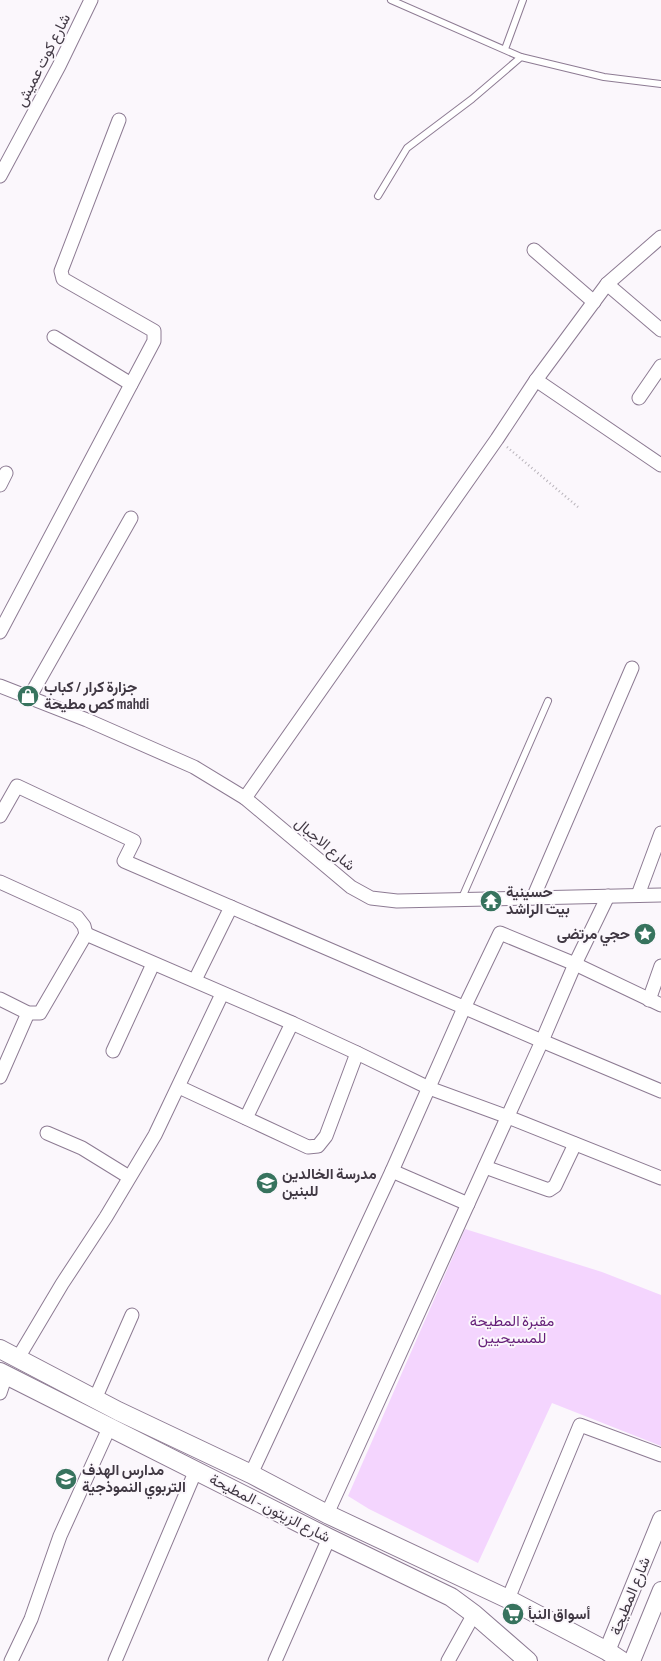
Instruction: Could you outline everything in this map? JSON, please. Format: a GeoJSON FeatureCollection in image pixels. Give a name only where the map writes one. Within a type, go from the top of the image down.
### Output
{"type":"FeatureCollection","features":[{"type":"Feature","properties":{"kind":"main road","name":"شارع الزيتون - المطيحة"},"geometry":{"type":"LineString","coordinates":[[0,1349],[95,1399],[251,1474],[328,1514],[508,1599],[607,1650],[622,1661]]}},
{"type":"Feature","properties":{"kind":"main road","name":"شارع الزيتون - المطيحة"},"geometry":{"type":"LineString","coordinates":[[3,1373],[329,1538],[451,1597],[474,1614],[528,1661]]}},
{"type":"Feature","properties":{"kind":"street","name":"شارع كوت عميش"},"geometry":{"type":"LineString","coordinates":[[0,176],[59,66],[90,0]]}},
{"type":"Feature","properties":{"kind":"street"},"geometry":{"type":"LineString","coordinates":[[0,632],[154,341],[154,331],[63,279],[61,271],[120,120]]}},
{"type":"Feature","properties":{"kind":"street"},"geometry":{"type":"LineString","coordinates":[[245,798],[497,439],[536,380],[607,284],[661,236]]}},
{"type":"Feature","properties":{"kind":"street"},"geometry":{"type":"LineString","coordinates":[[534,250],[594,302]]}},
{"type":"Feature","properties":{"kind":"street"},"geometry":{"type":"LineString","coordinates":[[607,284],[661,330]]}},
{"type":"Feature","properties":{"kind":"street"},"geometry":{"type":"LineString","coordinates":[[54,337],[131,384]]}},
{"type":"Feature","properties":{"kind":"street"},"geometry":{"type":"LineString","coordinates":[[638,398],[661,366]]}},
{"type":"Feature","properties":{"kind":"street"},"geometry":{"type":"LineString","coordinates":[[536,380],[661,465]]}},
{"type":"Feature","properties":{"kind":"street"},"geometry":{"type":"LineString","coordinates":[[0,485],[6,473]]}},
{"type":"Feature","properties":{"kind":"street"},"geometry":{"type":"LineString","coordinates":[[29,698],[131,518]]}},
{"type":"Feature","properties":{"kind":"street"},"geometry":{"type":"LineString","coordinates":[[532,898],[632,668]]}},
{"type":"Feature","properties":{"kind":"street","name":"شارع الاجبال"},"geometry":{"type":"LineString","coordinates":[[0,686],[87,720],[194,767],[245,798],[351,887],[371,898],[397,901],[661,895]]}},
{"type":"Feature","properties":{"kind":"street"},"geometry":{"type":"LineString","coordinates":[[0,816],[17,786],[134,841],[124,861],[464,1008],[661,1091]]}},
{"type":"Feature","properties":{"kind":"street"},"geometry":{"type":"LineString","coordinates":[[638,895],[661,833]]}},
{"type":"Feature","properties":{"kind":"street"},"geometry":{"type":"LineString","coordinates":[[0,882],[77,918],[84,926],[86,934],[40,1013],[28,1014],[0,999]]}},
{"type":"Feature","properties":{"kind":"street"},"geometry":{"type":"LineString","coordinates":[[328,1514],[508,1117],[575,964],[608,896]]}},
{"type":"Feature","properties":{"kind":"street"},"geometry":{"type":"LineString","coordinates":[[195,980],[230,907]]}},
{"type":"Feature","properties":{"kind":"street"},"geometry":{"type":"LineString","coordinates":[[251,1474],[392,1171],[464,1008],[500,932],[575,964],[655,1003],[661,966]]}},
{"type":"Feature","properties":{"kind":"street"},"geometry":{"type":"LineString","coordinates":[[86,934],[292,1023],[429,1088],[508,1117],[661,1178]]}},
{"type":"Feature","properties":{"kind":"street"},"geometry":{"type":"LineString","coordinates":[[113,1051],[153,964]]}},
{"type":"Feature","properties":{"kind":"street"},"geometry":{"type":"LineString","coordinates":[[18,1358],[62,1284],[106,1217],[155,1135],[222,994]]}},
{"type":"Feature","properties":{"kind":"street"},"geometry":{"type":"LineString","coordinates":[[0,1077],[28,1014]]}},
{"type":"Feature","properties":{"kind":"street"},"geometry":{"type":"LineString","coordinates":[[246,1118],[292,1023]]}},
{"type":"Feature","properties":{"kind":"street"},"geometry":{"type":"LineString","coordinates":[[179,1087],[308,1147],[318,1146],[326,1136],[357,1053]]}},
{"type":"Feature","properties":{"kind":"street"},"geometry":{"type":"LineString","coordinates":[[47,1133],[82,1148],[130,1177]]}},
{"type":"Feature","properties":{"kind":"street"},"geometry":{"type":"LineString","coordinates":[[485,1167],[549,1190],[555,1186],[575,1144]]}},
{"type":"Feature","properties":{"kind":"street"},"geometry":{"type":"LineString","coordinates":[[392,1171],[468,1204]]}},
{"type":"Feature","properties":{"kind":"street"},"geometry":{"type":"LineString","coordinates":[[95,1399],[132,1315]]}},
{"type":"Feature","properties":{"kind":"street"},"geometry":{"type":"LineString","coordinates":[[0,1393],[3,1373]]}},
{"type":"Feature","properties":{"kind":"street"},"geometry":{"type":"LineString","coordinates":[[508,1599],[580,1425],[661,1455]]}},
{"type":"Feature","properties":{"kind":"street"},"geometry":{"type":"LineString","coordinates":[[11,1661],[31,1619],[60,1536],[110,1426]]}},
{"type":"Feature","properties":{"kind":"street"},"geometry":{"type":"LineString","coordinates":[[115,1661],[196,1470]]}},
{"type":"Feature","properties":{"kind":"street","name":"شارع المطيحة"},"geometry":{"type":"LineString","coordinates":[[607,1650],[661,1519]]}},
{"type":"Feature","properties":{"kind":"street"},"geometry":{"type":"LineString","coordinates":[[275,1661],[329,1538]]}},
{"type":"Feature","properties":{"kind":"street","name":"شارع المطيحة"},"geometry":{"type":"LineString","coordinates":[[632,1661],[661,1590]]}},
{"type":"Feature","properties":{"kind":"street"},"geometry":{"type":"LineString","coordinates":[[448,1661],[474,1614]]}},
{"type":"Feature","properties":{"kind":"lane"},"geometry":{"type":"LineString","coordinates":[[391,0],[521,57],[604,77],[661,84]]}},
{"type":"Feature","properties":{"kind":"lane"},"geometry":{"type":"LineString","coordinates":[[505,49],[523,0]]}},
{"type":"Feature","properties":{"kind":"lane"},"geometry":{"type":"LineString","coordinates":[[378,196],[407,148],[472,99],[521,57]]}},
{"type":"Feature","properties":{"kind":"lane"},"geometry":{"type":"LineString","coordinates":[[461,900],[548,701]]}},
{"type":"Feature","properties":{"kind":"path"},"geometry":{"type":"LineString","coordinates":[[497,439],[578,507]]}},
{"type":"Feature","properties":{"kind":"green space","name":"مقبرة المطيحة للمسيحيين"},"geometry":{"type":"Polygon","coordinates":[[[465,1229],[602,1272],[661,1295],[661,1446],[552,1403],[478,1563],[369,1509],[348,1496],[465,1229]]]}},
{"type":"Feature","properties":{"kind":"place","name":"جزارة كرار / كباب كص مطيحة mahdi"},"geometry":{"type":"Point","coordinates":[28,696]}},
{"type":"Feature","properties":{"kind":"place","name":"حسينية بيت الراشد"},"geometry":{"type":"Point","coordinates":[491,901]}},
{"type":"Feature","properties":{"kind":"place","name":"حجي مرتضى"},"geometry":{"type":"Point","coordinates":[645,934]}},
{"type":"Feature","properties":{"kind":"place","name":"مدرسة الخالدين للبنين"},"geometry":{"type":"Point","coordinates":[267,1183]}},
{"type":"Feature","properties":{"kind":"place","name":"مدارس الهدف التربوي النموذجية"},"geometry":{"type":"Point","coordinates":[66,1479]}},
{"type":"Feature","properties":{"kind":"place","name":"أسواق النبأ"},"geometry":{"type":"Point","coordinates":[513,1614]}}]}
